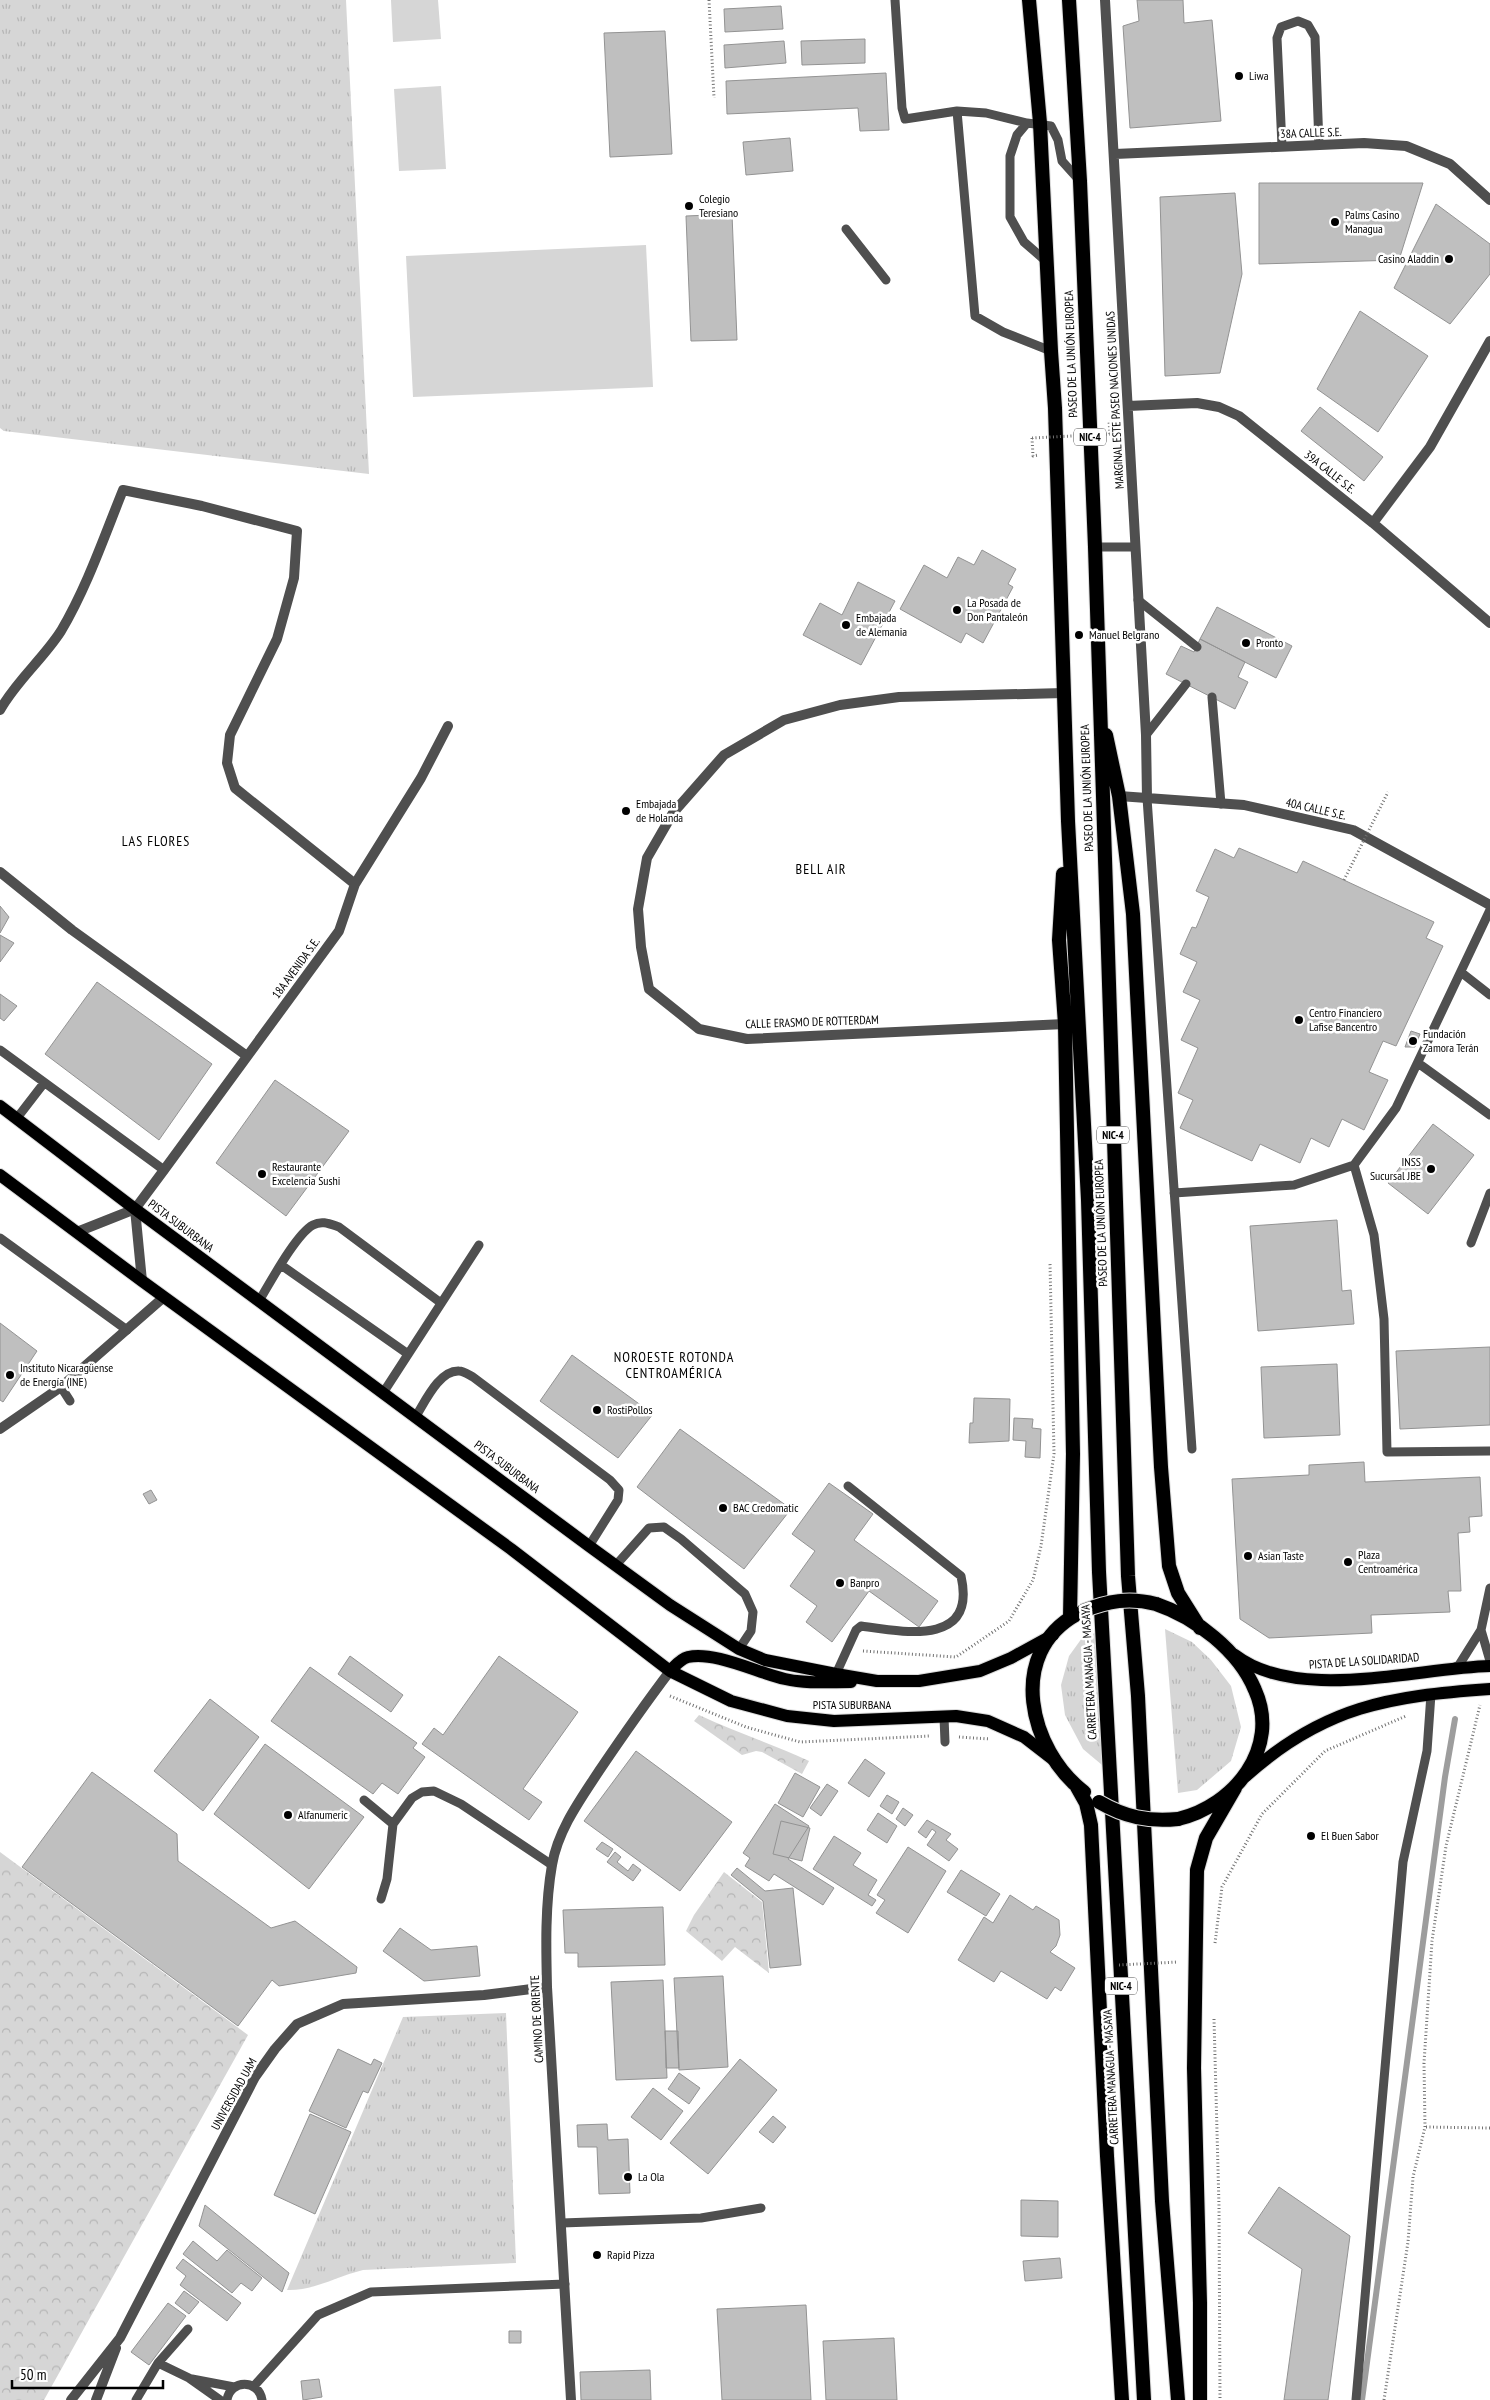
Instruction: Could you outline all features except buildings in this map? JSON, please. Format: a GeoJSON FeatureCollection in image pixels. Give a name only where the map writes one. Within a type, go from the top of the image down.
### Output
{"type":"FeatureCollection","features":[{"type":"Feature","properties":{"kind":"highway","name":"PASEO DE LA UNIÓN EUROPEA"},"geometry":{"type":"LineString","coordinates":[[1029,0],[1034,123],[1047,262],[1050,351],[1056,436],[1068,821],[1088,1200],[1100,1572]]}},
{"type":"Feature","properties":{"kind":"highway","name":"PASEO DE LA UNIÓN EUROPEA"},"geometry":{"type":"LineString","coordinates":[[1070,0],[1080,181],[1095,547],[1098,693],[1128,1576],[1138,1696],[1162,2201],[1178,2400]]}},
{"type":"Feature","properties":{"kind":"highway"},"geometry":{"type":"LineString","coordinates":[[1098,693],[1118,796],[1133,914],[1161,1467],[1169,1566],[1178,1593],[1200,1628]]}},
{"type":"Feature","properties":{"kind":"highway","name":"PASEO DE LA UNIÓN EUROPEA"},"geometry":{"type":"LineString","coordinates":[[1068,821],[1059,940],[1065,1024],[1073,1454],[1070,1618]]}},
{"type":"Feature","properties":{"kind":"highway","name":"CARRETERA MANAGUA - MASAYA"},"geometry":{"type":"LineString","coordinates":[[1100,1572],[1113,1849],[1144,2400]]}},
{"type":"Feature","properties":{"kind":"highway"},"geometry":{"type":"LineString","coordinates":[[1122,2400],[1107,2166],[1091,1825],[1086,1804],[1077,1787],[1055,1761],[1038,1725],[1031,1687],[1039,1657],[1053,1635],[1070,1618],[1083,1611],[1116,1600],[1139,1600],[1156,1604],[1180,1614],[1219,1643],[1245,1671],[1255,1690],[1262,1721],[1261,1738],[1253,1763],[1206,1838],[1197,1870],[1194,2068],[1200,2303],[1200,2400]]}},
{"type":"Feature","properties":{"kind":"highway"},"geometry":{"type":"LineString","coordinates":[[1077,1787],[1099,1802],[1128,1817],[1160,1820],[1178,1819],[1213,1805],[1239,1783]]}},
{"type":"Feature","properties":{"kind":"main road","name":"PISTA SUBURBANA"},"geometry":{"type":"LineString","coordinates":[[0,1106],[135,1209],[589,1546],[707,1630],[739,1648],[765,1660],[836,1674],[877,1681],[919,1681],[973,1673],[997,1664],[1053,1635]]}},
{"type":"Feature","properties":{"kind":"main road","name":"PISTA SUBURBANA"},"geometry":{"type":"LineString","coordinates":[[0,1175],[142,1281],[511,1549],[670,1671],[731,1701],[787,1716],[834,1721],[944,1717],[972,1718],[988,1722],[1024,1738],[1055,1761]]}},
{"type":"Feature","properties":{"kind":"main road","name":"PISTA DE LA SOLIDARIDAD"},"geometry":{"type":"LineString","coordinates":[[1219,1643],[1255,1667],[1300,1679],[1326,1680],[1384,1676],[1455,1667],[1490,1666]]}},
{"type":"Feature","properties":{"kind":"main road"},"geometry":{"type":"LineString","coordinates":[[670,1671],[687,1657],[704,1657],[795,1680],[828,1682],[877,1681]]}},
{"type":"Feature","properties":{"kind":"main road"},"geometry":{"type":"LineString","coordinates":[[1239,1783],[1285,1745],[1313,1727],[1380,1702],[1431,1694],[1490,1689]]}},
{"type":"Feature","properties":{"kind":"street","name":"MARGINAL ESTE PASEO NACIONES UNIDAS"},"geometry":{"type":"LineString","coordinates":[[1106,0],[1148,798]]}},
{"type":"Feature","properties":{"kind":"street","name":"38A CALLE S.E."},"geometry":{"type":"LineString","coordinates":[[1115,154],[1364,143],[1406,146],[1450,164],[1490,200]]}},
{"type":"Feature","properties":{"kind":"street"},"geometry":{"type":"LineString","coordinates":[[1373,523],[1430,447],[1490,340]]}},
{"type":"Feature","properties":{"kind":"street","name":"39A CALLE S.E."},"geometry":{"type":"LineString","coordinates":[[1128,406],[1197,403],[1218,407],[1238,416],[1373,523],[1490,622]]}},
{"type":"Feature","properties":{"kind":"street"},"geometry":{"type":"LineString","coordinates":[[0,710],[11,691],[60,631],[90,571],[123,490],[202,506],[297,531],[294,578],[277,639],[230,735],[227,763],[235,788],[355,884]]}},
{"type":"Feature","properties":{"kind":"street","name":"CALLE ERASMO DE ROTTERDAM"},"geometry":{"type":"LineString","coordinates":[[1064,693],[899,697],[840,705],[784,720],[724,755],[673,813],[647,858],[638,909],[640,948],[649,990],[699,1030],[747,1039],[1065,1024]]}},
{"type":"Feature","properties":{"kind":"street","name":"18A AVENIDA S.E."},"geometry":{"type":"LineString","coordinates":[[135,1209],[339,931],[355,884],[421,778],[448,726]]}},
{"type":"Feature","properties":{"kind":"street","name":"40A CALLE S.E."},"geometry":{"type":"LineString","coordinates":[[1118,796],[1244,805],[1353,830],[1490,905]]}},
{"type":"Feature","properties":{"kind":"street"},"geometry":{"type":"LineString","coordinates":[[0,872],[72,930],[247,1056]]}},
{"type":"Feature","properties":{"kind":"street"},"geometry":{"type":"LineString","coordinates":[[77,1232],[135,1209],[142,1281]]}},
{"type":"Feature","properties":{"kind":"street"},"geometry":{"type":"LineString","coordinates":[[0,1429],[61,1387],[164,1297]]}},
{"type":"Feature","properties":{"kind":"street","name":"CAMINO DE ORIENTE"},"geometry":{"type":"LineString","coordinates":[[570,2400],[562,2223],[547,1987],[546,1940],[552,1865],[561,1836],[573,1812],[636,1716],[670,1671]]}},
{"type":"Feature","properties":{"kind":"street","name":"UNIVERSIDAD UAM"},"geometry":{"type":"LineString","coordinates":[[71,2400],[120,2338],[255,2077],[274,2049],[297,2024],[343,2004],[484,1995],[547,1987]]}},
{"type":"Feature","properties":{"kind":"street"},"geometry":{"type":"LineString","coordinates":[[96,2400],[120,2338]]}},
{"type":"Feature","properties":{"kind":"lane"},"geometry":{"type":"LineString","coordinates":[[895,0],[902,108],[905,118],[957,110],[986,113],[1051,126],[1058,140],[1062,161],[1080,181]]}},
{"type":"Feature","properties":{"kind":"lane"},"geometry":{"type":"LineString","coordinates":[[1282,146],[1277,38],[1281,27],[1298,21],[1308,25],[1315,37],[1319,145]]}},
{"type":"Feature","properties":{"kind":"lane"},"geometry":{"type":"LineString","coordinates":[[957,110],[975,316],[1003,332],[1050,351]]}},
{"type":"Feature","properties":{"kind":"lane"},"geometry":{"type":"LineString","coordinates":[[1034,123],[1017,135],[1010,156],[1010,217],[1024,242],[1047,262]]}},
{"type":"Feature","properties":{"kind":"lane"},"geometry":{"type":"LineString","coordinates":[[846,230],[886,280]]}},
{"type":"Feature","properties":{"kind":"lane"},"geometry":{"type":"LineString","coordinates":[[1095,547],[1134,547]]}},
{"type":"Feature","properties":{"kind":"lane"},"geometry":{"type":"LineString","coordinates":[[1138,600],[1197,646]]}},
{"type":"Feature","properties":{"kind":"lane"},"geometry":{"type":"LineString","coordinates":[[1146,735],[1186,684]]}},
{"type":"Feature","properties":{"kind":"lane"},"geometry":{"type":"LineString","coordinates":[[1212,697],[1221,804]]}},
{"type":"Feature","properties":{"kind":"lane"},"geometry":{"type":"LineString","coordinates":[[1148,798],[1192,1449]]}},
{"type":"Feature","properties":{"kind":"lane"},"geometry":{"type":"LineString","coordinates":[[1174,1193],[1294,1185],[1354,1165],[1396,1108],[1462,973],[1490,910]]}},
{"type":"Feature","properties":{"kind":"lane"},"geometry":{"type":"LineString","coordinates":[[1462,973],[1490,995]]}},
{"type":"Feature","properties":{"kind":"lane"},"geometry":{"type":"LineString","coordinates":[[0,1050],[164,1170]]}},
{"type":"Feature","properties":{"kind":"lane"},"geometry":{"type":"LineString","coordinates":[[1418,1063],[1490,1115]]}},
{"type":"Feature","properties":{"kind":"lane"},"geometry":{"type":"LineString","coordinates":[[16,1118],[44,1082]]}},
{"type":"Feature","properties":{"kind":"lane"},"geometry":{"type":"LineString","coordinates":[[1354,1165],[1374,1236],[1383,1310],[1387,1452],[1490,1451]]}},
{"type":"Feature","properties":{"kind":"lane"},"geometry":{"type":"LineString","coordinates":[[1471,1243],[1490,1193]]}},
{"type":"Feature","properties":{"kind":"lane"},"geometry":{"type":"LineString","coordinates":[[259,1301],[300,1236],[312,1225],[324,1222],[339,1227],[441,1303]]}},
{"type":"Feature","properties":{"kind":"lane"},"geometry":{"type":"LineString","coordinates":[[0,1238],[126,1330]]}},
{"type":"Feature","properties":{"kind":"lane"},"geometry":{"type":"LineString","coordinates":[[382,1393],[479,1245]]}},
{"type":"Feature","properties":{"kind":"lane"},"geometry":{"type":"LineString","coordinates":[[281,1266],[408,1354]]}},
{"type":"Feature","properties":{"kind":"lane"},"geometry":{"type":"LineString","coordinates":[[416,1416],[442,1378],[451,1372],[460,1371],[473,1378],[602,1474],[619,1490],[618,1500],[589,1546]]}},
{"type":"Feature","properties":{"kind":"lane"},"geometry":{"type":"LineString","coordinates":[[61,1387],[70,1401]]}},
{"type":"Feature","properties":{"kind":"lane"},"geometry":{"type":"LineString","coordinates":[[836,1674],[856,1630],[861,1626],[913,1633],[938,1629],[954,1618],[960,1610],[964,1593],[961,1576],[848,1486]]}},
{"type":"Feature","properties":{"kind":"lane"},"geometry":{"type":"LineString","coordinates":[[616,1565],[648,1528],[664,1527],[681,1539],[745,1594],[753,1612],[751,1631],[739,1648]]}},
{"type":"Feature","properties":{"kind":"lane"},"geometry":{"type":"LineString","coordinates":[[1455,1667],[1459,1665],[1481,1630],[1490,1588]]}},
{"type":"Feature","properties":{"kind":"lane"},"geometry":{"type":"LineString","coordinates":[[1481,1630],[1490,1661]]}},
{"type":"Feature","properties":{"kind":"lane"},"geometry":{"type":"LineString","coordinates":[[1356,2400],[1403,1862],[1427,1751],[1431,1694]]}},
{"type":"Feature","properties":{"kind":"lane"},"geometry":{"type":"LineString","coordinates":[[944,1717],[945,1742]]}},
{"type":"Feature","properties":{"kind":"lane"},"geometry":{"type":"LineString","coordinates":[[381,1899],[388,1878],[392,1824],[412,1798],[422,1792],[434,1791],[461,1804],[552,1865]]}},
{"type":"Feature","properties":{"kind":"lane"},"geometry":{"type":"LineString","coordinates":[[364,1800],[392,1824]]}},
{"type":"Feature","properties":{"kind":"lane"},"geometry":{"type":"LineString","coordinates":[[562,2223],[701,2218],[761,2208]]}},
{"type":"Feature","properties":{"kind":"lane"},"geometry":{"type":"LineString","coordinates":[[254,2386],[318,2315],[371,2292],[565,2284]]}},
{"type":"Feature","properties":{"kind":"lane"},"geometry":{"type":"LineString","coordinates":[[136,2400],[158,2363],[188,2329]]}},
{"type":"Feature","properties":{"kind":"lane"},"geometry":{"type":"LineString","coordinates":[[158,2363],[189,2378],[220,2400]]}},
{"type":"Feature","properties":{"kind":"lane"},"geometry":{"type":"LineString","coordinates":[[189,2378],[234,2387]]}},
{"type":"Feature","properties":{"kind":"lane"},"geometry":{"type":"LineString","coordinates":[[227,2400],[234,2387],[244,2383],[254,2386],[261,2393],[262,2400]]}},
{"type":"Feature","properties":{"kind":"path"},"geometry":{"type":"LineString","coordinates":[[709,0],[714,98]]}},
{"type":"Feature","properties":{"kind":"path"},"geometry":{"type":"LineString","coordinates":[[1033,456],[1032,438],[1110,434],[1109,421]]}},
{"type":"Feature","properties":{"kind":"path"},"geometry":{"type":"LineString","coordinates":[[1344,880],[1388,792]]}},
{"type":"Feature","properties":{"kind":"path"},"geometry":{"type":"LineString","coordinates":[[846,1650],[956,1657],[1009,1621],[1032,1580],[1041,1546],[1054,1454],[1050,1254]]}},
{"type":"Feature","properties":{"kind":"path"},"geometry":{"type":"LineString","coordinates":[[1384,2400],[1408,2242],[1412,2177],[1425,2127],[1424,2063],[1432,1941],[1446,1846],[1480,1703]]}},
{"type":"Feature","properties":{"kind":"path"},"geometry":{"type":"LineString","coordinates":[[1214,1951],[1222,1887],[1262,1814],[1325,1751],[1408,1715],[1429,1711]]}},
{"type":"Feature","properties":{"kind":"path"},"geometry":{"type":"LineString","coordinates":[[1119,1965],[1178,1962]]}},
{"type":"Feature","properties":{"kind":"path"},"geometry":{"type":"LineString","coordinates":[[1213,2010],[1219,2206],[1220,2400]]}},
{"type":"Feature","properties":{"kind":"path"},"geometry":{"type":"LineString","coordinates":[[1425,2127],[1490,2128]]}},
{"type":"Feature","properties":{"kind":"green space"},"geometry":{"type":"Polygon","coordinates":[[[0,0],[346,0],[369,474],[4,431],[0,428],[0,0]]]}},
{"type":"Feature","properties":{"kind":"green space"},"geometry":{"type":"Polygon","coordinates":[[[391,0],[438,0],[441,39],[393,42],[391,0]]]}},
{"type":"Feature","properties":{"kind":"green space"},"geometry":{"type":"Polygon","coordinates":[[[441,86],[446,169],[399,171],[394,89],[441,86]]]}},
{"type":"Feature","properties":{"kind":"green space"},"geometry":{"type":"Polygon","coordinates":[[[646,245],[653,387],[413,397],[406,256],[646,245]]]}},
{"type":"Feature","properties":{"kind":"green space"},"geometry":{"type":"Polygon","coordinates":[[[1165,1629],[1192,1642],[1211,1660],[1231,1686],[1241,1727],[1231,1761],[1197,1790],[1178,1793],[1165,1629]]]}},
{"type":"Feature","properties":{"kind":"green space"},"geometry":{"type":"Polygon","coordinates":[[[1102,1630],[1108,1770],[1083,1749],[1065,1715],[1061,1685],[1069,1656],[1082,1638],[1102,1630]]]}},
{"type":"Feature","properties":{"kind":"green space"},"geometry":{"type":"Polygon","coordinates":[[[699,1715],[809,1761],[802,1774],[762,1752],[756,1751],[742,1755],[694,1721],[699,1715]]]}},
{"type":"Feature","properties":{"kind":"green space"},"geometry":{"type":"Polygon","coordinates":[[[0,1852],[248,2035],[44,2400],[0,2400],[0,1852]]]}},
{"type":"Feature","properties":{"kind":"green space"},"geometry":{"type":"Polygon","coordinates":[[[724,1872],[762,1902],[769,1973],[735,1947],[722,1961],[686,1931],[694,1915],[724,1872]]]}},
{"type":"Feature","properties":{"kind":"green space"},"geometry":{"type":"Polygon","coordinates":[[[506,2013],[516,2263],[363,2270],[316,2286],[287,2290],[403,2017],[506,2013]]]}},
{"type":"Feature","properties":{"kind":"waterway"},"geometry":{"type":"LineString","coordinates":[[1362,2400],[1445,1777],[1455,1719]]}},
{"type":"Feature","properties":{"kind":"place","name":"Liwa"},"geometry":{"type":"Point","coordinates":[1239,76]}},
{"type":"Feature","properties":{"kind":"place","name":"Colegio Teresiano"},"geometry":{"type":"Point","coordinates":[689,206]}},
{"type":"Feature","properties":{"kind":"place","name":"Palms Casino Managua"},"geometry":{"type":"Point","coordinates":[1335,222]}},
{"type":"Feature","properties":{"kind":"place","name":"Casino Aladdin"},"geometry":{"type":"Point","coordinates":[1449,259]}},
{"type":"Feature","properties":{"kind":"place","name":"La Posada de Don Pantaleón"},"geometry":{"type":"Point","coordinates":[957,610]}},
{"type":"Feature","properties":{"kind":"place","name":"Embajada de Alemania"},"geometry":{"type":"Point","coordinates":[846,625]}},
{"type":"Feature","properties":{"kind":"place","name":"Manuel Belgrano"},"geometry":{"type":"Point","coordinates":[1079,635]}},
{"type":"Feature","properties":{"kind":"place","name":"Pronto"},"geometry":{"type":"Point","coordinates":[1246,643]}},
{"type":"Feature","properties":{"kind":"place","name":"Embajada de Holanda"},"geometry":{"type":"Point","coordinates":[626,811]}},
{"type":"Feature","properties":{"kind":"place","name":"Centro Financiero Lafise Bancentro"},"geometry":{"type":"Point","coordinates":[1299,1020]}},
{"type":"Feature","properties":{"kind":"place","name":"Fundación Zamora Terán"},"geometry":{"type":"Point","coordinates":[1413,1041]}},
{"type":"Feature","properties":{"kind":"place","name":"INSS Sucursal JBE"},"geometry":{"type":"Point","coordinates":[1431,1169]}},
{"type":"Feature","properties":{"kind":"place","name":"Restaurante Excelencia Sushi"},"geometry":{"type":"Point","coordinates":[262,1174]}},
{"type":"Feature","properties":{"kind":"place","name":"Instituto Nicaragüense de Energía (INE)"},"geometry":{"type":"Point","coordinates":[10,1375]}},
{"type":"Feature","properties":{"kind":"place","name":"RostiPollos"},"geometry":{"type":"Point","coordinates":[597,1410]}},
{"type":"Feature","properties":{"kind":"place","name":"BAC Credomatic"},"geometry":{"type":"Point","coordinates":[723,1508]}},
{"type":"Feature","properties":{"kind":"place","name":"Asian Taste"},"geometry":{"type":"Point","coordinates":[1248,1556]}},
{"type":"Feature","properties":{"kind":"place","name":"Plaza Centroamérica"},"geometry":{"type":"Point","coordinates":[1348,1562]}},
{"type":"Feature","properties":{"kind":"place","name":"Banpro"},"geometry":{"type":"Point","coordinates":[840,1583]}},
{"type":"Feature","properties":{"kind":"place","name":"Alfanumeric"},"geometry":{"type":"Point","coordinates":[288,1815]}},
{"type":"Feature","properties":{"kind":"place","name":"El Buen Sabor"},"geometry":{"type":"Point","coordinates":[1311,1836]}},
{"type":"Feature","properties":{"kind":"place","name":"La Ola"},"geometry":{"type":"Point","coordinates":[628,2177]}},
{"type":"Feature","properties":{"kind":"place","name":"Rapid Pizza"},"geometry":{"type":"Point","coordinates":[597,2255]}},
{"type":"Feature","properties":{"kind":"district","name":"LAS FLORES"},"geometry":{"type":"Point","coordinates":[156,841]}},
{"type":"Feature","properties":{"kind":"district","name":"BELL AIR"},"geometry":{"type":"Point","coordinates":[821,869]}},
{"type":"Feature","properties":{"kind":"district","name":"NOROESTE ROTONDA CENTROAMÉRICA"},"geometry":{"type":"Point","coordinates":[674,1365]}}]}
